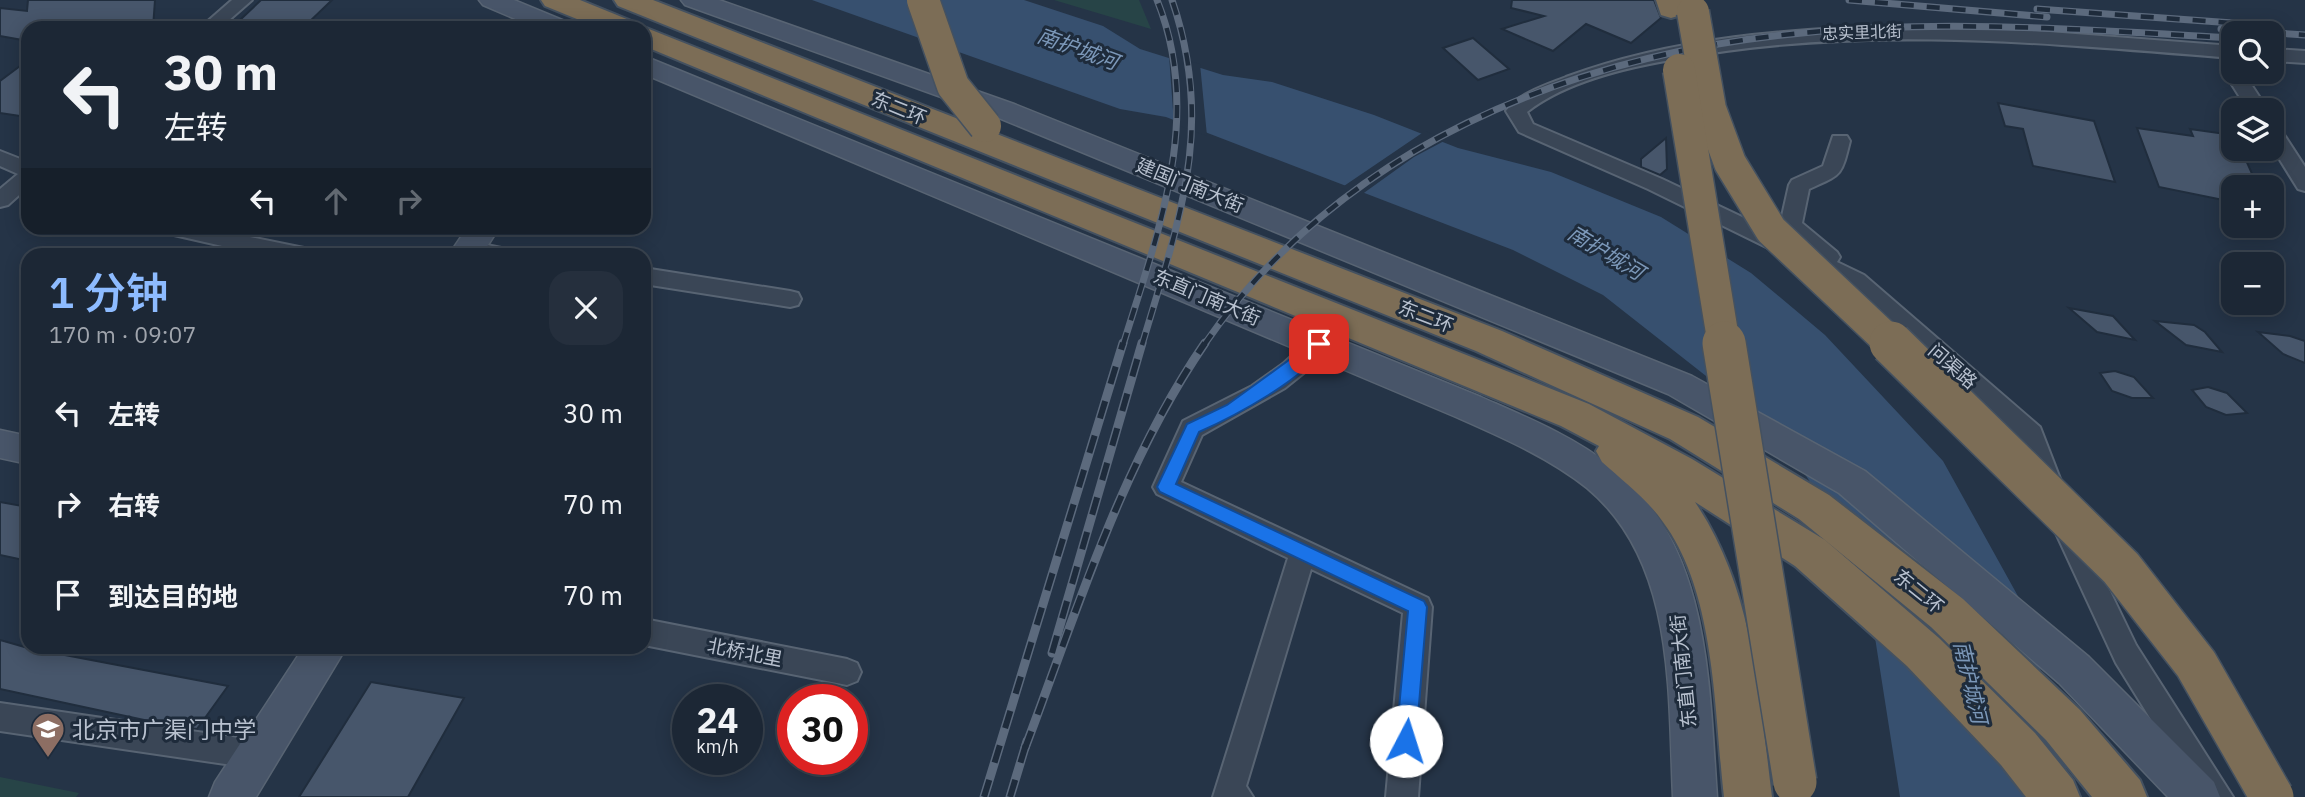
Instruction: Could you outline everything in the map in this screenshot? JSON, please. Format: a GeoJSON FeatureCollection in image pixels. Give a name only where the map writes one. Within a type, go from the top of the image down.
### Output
{"type":"FeatureCollection","features":[{"type":"Feature","properties":{"kind":"highway"},"geometry":{"type":"LineString","coordinates":[[555,0],[607,21]]}},
{"type":"Feature","properties":{"kind":"highway","name":"东二环"},"geometry":{"type":"LineString","coordinates":[[628,0],[1489,341],[1684,428],[1814,507],[1947,613],[2063,725],[2123,797]]}},
{"type":"Feature","properties":{"kind":"highway"},"geometry":{"type":"LineString","coordinates":[[923,0],[953,86],[985,126],[1088,184]]}},
{"type":"Feature","properties":{"kind":"highway"},"geometry":{"type":"LineString","coordinates":[[1670,0],[1684,106],[1795,789]]}},
{"type":"Feature","properties":{"kind":"highway"},"geometry":{"type":"LineString","coordinates":[[1691,0],[1710,109],[1730,163],[1771,230],[1983,430],[2121,568],[2196,664],[2272,797]]}},
{"type":"Feature","properties":{"kind":"highway","name":"东二环"},"geometry":{"type":"LineString","coordinates":[[651,39],[1575,415],[1678,470],[1810,553],[1923,652],[2018,749],[2056,797]]}},
{"type":"Feature","properties":{"kind":"highway"},"geometry":{"type":"LineString","coordinates":[[1575,415],[1678,511],[1702,550],[1722,600],[1748,797]]}},
{"type":"Feature","properties":{"kind":"street"},"geometry":{"type":"LineString","coordinates":[[218,21],[243,0]]}},
{"type":"Feature","properties":{"kind":"street"},"geometry":{"type":"LineString","coordinates":[[492,0],[542,21]]}},
{"type":"Feature","properties":{"kind":"street","name":"建国门南大街"},"geometry":{"type":"LineString","coordinates":[[694,0],[1004,110],[1680,385],[1852,482],[2074,670],[2198,797]]}},
{"type":"Feature","properties":{"kind":"street","name":"忠实里北街"},"geometry":{"type":"LineString","coordinates":[[1516,111],[1530,98],[1608,68],[1645,58],[1758,39],[1879,29],[2020,34],[2221,51]]}},
{"type":"Feature","properties":{"kind":"street"},"geometry":{"type":"LineString","coordinates":[[2284,56],[2305,57]]}},
{"type":"Feature","properties":{"kind":"street","name":"东直门南大街"},"geometry":{"type":"LineString","coordinates":[[651,67],[1319,344],[1522,432],[1586,467],[1620,496],[1664,561],[1675,596],[1683,641],[1695,797]]}},
{"type":"Feature","properties":{"kind":"street","name":"问渠路"},"geometry":{"type":"LineString","coordinates":[[1516,111],[1526,128],[1655,184],[1856,281],[2031,434],[2062,520],[2126,654],[2217,797]]}},
{"type":"Feature","properties":{"kind":"street"},"geometry":{"type":"LineString","coordinates":[[1840,141],[1832,170],[1799,185],[1791,225],[1856,281]]}},
{"type":"Feature","properties":{"kind":"street"},"geometry":{"type":"LineString","coordinates":[[2284,150],[2305,184]]}},
{"type":"Feature","properties":{"kind":"street"},"geometry":{"type":"LineString","coordinates":[[0,158],[21,167]]}},
{"type":"Feature","properties":{"kind":"street"},"geometry":{"type":"LineString","coordinates":[[0,200],[21,182]]}},
{"type":"Feature","properties":{"kind":"street"},"geometry":{"type":"LineString","coordinates":[[206,235],[267,248]]}},
{"type":"Feature","properties":{"kind":"street"},"geometry":{"type":"LineString","coordinates":[[651,277],[790,299]]}},
{"type":"Feature","properties":{"kind":"street"},"geometry":{"type":"LineString","coordinates":[[1319,344],[1308,358],[1233,410],[1192,428],[1166,487],[1418,607],[1402,797]]}},
{"type":"Feature","properties":{"kind":"street"},"geometry":{"type":"LineString","coordinates":[[0,444],[21,448]]}},
{"type":"Feature","properties":{"kind":"street"},"geometry":{"type":"LineString","coordinates":[[1237,797],[1228,795],[1303,552]]}},
{"type":"Feature","properties":{"kind":"street","name":"北桥北里"},"geometry":{"type":"LineString","coordinates":[[651,633],[847,672]]}},
{"type":"Feature","properties":{"kind":"street"},"geometry":{"type":"LineString","coordinates":[[231,797],[322,654]]}},
{"type":"Feature","properties":{"kind":"street"},"geometry":{"type":"LineString","coordinates":[[0,717],[258,755]]}},
{"type":"Feature","properties":{"kind":"green space"},"geometry":{"type":"Polygon","coordinates":[[[1054,0],[1139,0],[1151,29],[1054,0]]]}},
{"type":"Feature","properties":{"kind":"green space"},"geometry":{"type":"Polygon","coordinates":[[[0,777],[79,793],[76,797],[0,797],[0,777]]]}},
{"type":"Feature","properties":{"kind":"water","name":"南护城河"},"geometry":{"type":"Polygon","coordinates":[[[812,0],[1024,0],[1103,26],[1140,49],[1223,75],[1272,82],[1374,115],[1458,148],[1551,172],[1661,217],[1751,273],[1825,335],[1943,461],[2024,607],[2074,797],[1900,797],[1863,561],[1776,431],[1603,295],[1513,250],[1166,117],[1120,109],[812,0]]]}},
{"type":"Feature","properties":{"kind":"pier"},"geometry":{"type":"Polygon","coordinates":[[[1169,55],[1200,64],[1207,136],[1174,124],[1169,55]]]}},
{"type":"Feature","properties":{"kind":"pier"},"geometry":{"type":"Polygon","coordinates":[[[1425,131],[1446,140],[1414,157],[1361,195],[1341,188],[1425,131]]]}},
{"type":"Feature","properties":{"kind":"building"},"geometry":{"type":"Polygon","coordinates":[[[28,0],[155,0],[154,21],[21,21],[21,40],[0,36],[0,8],[27,11],[28,0]]]}},
{"type":"Feature","properties":{"kind":"building"},"geometry":{"type":"Polygon","coordinates":[[[261,0],[332,0],[310,21],[240,20],[261,0]]]}},
{"type":"Feature","properties":{"kind":"building"},"geometry":{"type":"Polygon","coordinates":[[[1512,0],[1654,0],[1661,18],[1631,43],[1586,24],[1553,51],[1502,29],[1544,16],[1511,8],[1512,0]]]}},
{"type":"Feature","properties":{"kind":"building"},"geometry":{"type":"Polygon","coordinates":[[[1473,38],[1509,69],[1478,80],[1443,48],[1473,38]]]}},
{"type":"Feature","properties":{"kind":"building"},"geometry":{"type":"Polygon","coordinates":[[[21,65],[20,116],[0,113],[0,81],[21,65]]]}},
{"type":"Feature","properties":{"kind":"building"},"geometry":{"type":"Polygon","coordinates":[[[1998,103],[2094,121],[2115,182],[2033,166],[2023,129],[2005,126],[1998,103]]]}},
{"type":"Feature","properties":{"kind":"building"},"geometry":{"type":"Polygon","coordinates":[[[2137,128],[2193,136],[2190,129],[2221,133],[2221,161],[2246,161],[2253,175],[2221,175],[2221,200],[2159,187],[2137,128]]]}},
{"type":"Feature","properties":{"kind":"building"},"geometry":{"type":"Polygon","coordinates":[[[1666,138],[1667,169],[1660,175],[1641,167],[1641,159],[1666,138]]]}},
{"type":"Feature","properties":{"kind":"building"},"geometry":{"type":"Polygon","coordinates":[[[2069,308],[2113,316],[2135,340],[2097,332],[2069,308]]]}},
{"type":"Feature","properties":{"kind":"building"},"geometry":{"type":"Polygon","coordinates":[[[2155,321],[2194,325],[2205,332],[2222,352],[2186,345],[2155,321]]]}},
{"type":"Feature","properties":{"kind":"building"},"geometry":{"type":"Polygon","coordinates":[[[2258,332],[2305,341],[2305,363],[2283,354],[2258,332]]]}},
{"type":"Feature","properties":{"kind":"building"},"geometry":{"type":"Polygon","coordinates":[[[2115,371],[2134,377],[2153,398],[2132,398],[2112,391],[2100,373],[2115,371]]]}},
{"type":"Feature","properties":{"kind":"building"},"geometry":{"type":"Polygon","coordinates":[[[2208,387],[2227,393],[2247,413],[2226,415],[2206,407],[2192,390],[2208,387]]]}},
{"type":"Feature","properties":{"kind":"building"},"geometry":{"type":"Polygon","coordinates":[[[0,502],[21,506],[21,560],[0,555],[0,502]]]}},
{"type":"Feature","properties":{"kind":"building"},"geometry":{"type":"Polygon","coordinates":[[[0,640],[21,646],[21,654],[60,654],[228,686],[197,729],[0,689],[0,640]]]}},
{"type":"Feature","properties":{"kind":"building"},"geometry":{"type":"Polygon","coordinates":[[[371,682],[464,698],[408,797],[299,797],[371,682]]]}},
{"type":"Feature","properties":{"kind":"railway"},"geometry":{"type":"LineString","coordinates":[[1123,345],[1162,217],[1176,130],[1176,87],[1170,43],[1157,0]]}},
{"type":"Feature","properties":{"kind":"railway"},"geometry":{"type":"LineString","coordinates":[[1142,345],[1179,216],[1191,133],[1191,91],[1185,47],[1172,0]]}},
{"type":"Feature","properties":{"kind":"railway"},"geometry":{"type":"LineString","coordinates":[[1849,0],[2047,17]]}},
{"type":"Feature","properties":{"kind":"railway"},"geometry":{"type":"LineString","coordinates":[[2037,9],[2221,22]]}},
{"type":"Feature","properties":{"kind":"railway"},"geometry":{"type":"LineString","coordinates":[[1204,345],[1259,276],[1322,216],[1392,165],[1467,123],[1547,89],[1630,63],[1715,45],[1802,33],[1856,29],[2018,27],[2221,37]]}},
{"type":"Feature","properties":{"kind":"railway"},"geometry":{"type":"LineString","coordinates":[[2284,34],[2305,35]]}},
{"type":"Feature","properties":{"kind":"railway"},"geometry":{"type":"LineString","coordinates":[[984,797],[1123,343]]}},
{"type":"Feature","properties":{"kind":"railway"},"geometry":{"type":"LineString","coordinates":[[1052,653],[1142,343]]}},
{"type":"Feature","properties":{"kind":"railway"},"geometry":{"type":"LineString","coordinates":[[1025,748],[1103,540],[1125,489],[1175,390],[1205,343]]}},
{"type":"Feature","properties":{"kind":"railway"},"geometry":{"type":"LineString","coordinates":[[1010,797],[1027,741]]}},
{"type":"Feature","properties":{"kind":"place","name":"北京市广渠门中学"},"geometry":{"type":"Point","coordinates":[48,759]}},
{"type":"Feature","properties":{"kind":"route"},"geometry":{"type":"LineString","coordinates":[[1319,344],[1308,358],[1233,410],[1192,428],[1166,487],[1418,607],[1406,741]]}}]}
